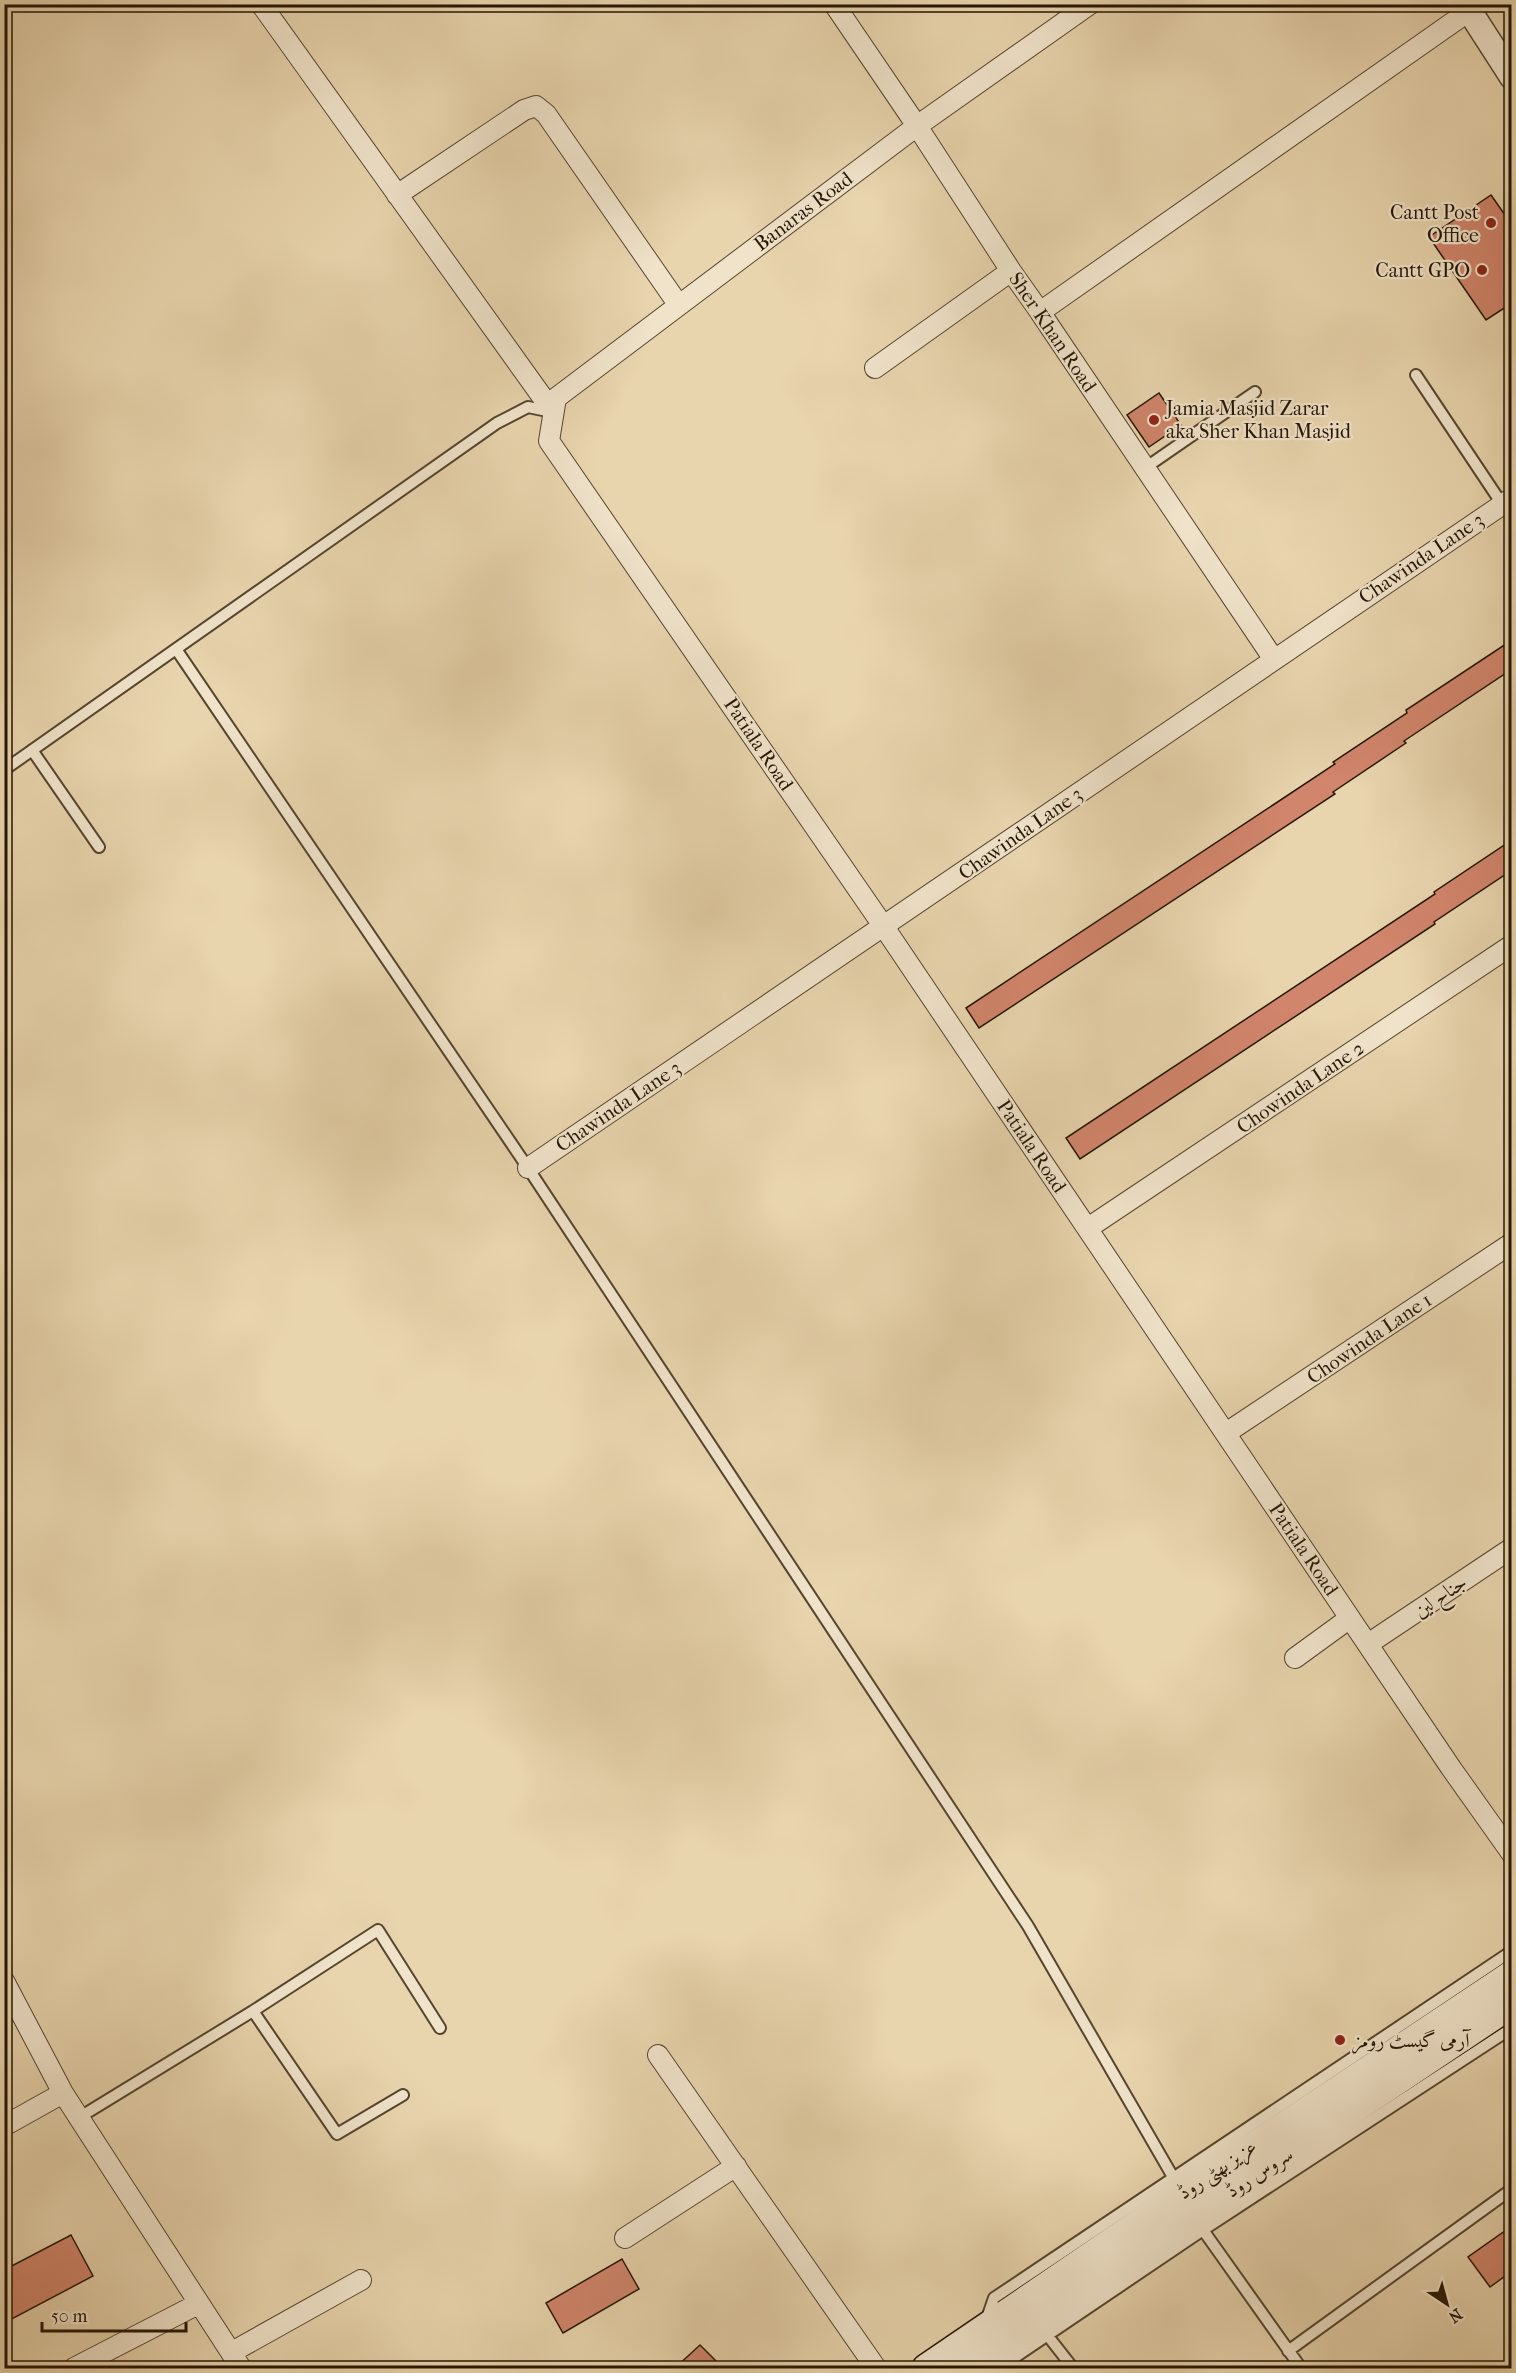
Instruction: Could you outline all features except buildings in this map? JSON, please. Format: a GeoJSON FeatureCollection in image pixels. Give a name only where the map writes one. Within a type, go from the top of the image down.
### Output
{"type":"FeatureCollection","features":[{"type":"Feature","properties":{"kind":"main road","name":"عزیز بھٹی روڈ"},"geometry":{"type":"LineString","coordinates":[[926,2368],[1180,2194],[1512,1974]]}},
{"type":"Feature","properties":{"kind":"main road","name":"عزیز بھٹی روڈ"},"geometry":{"type":"LineString","coordinates":[[968,2368],[1043,2329],[1512,2004]]}},
{"type":"Feature","properties":{"kind":"street"},"geometry":{"type":"LineString","coordinates":[[261,4],[553,412]]}},
{"type":"Feature","properties":{"kind":"street","name":"Sher Khan Road"},"geometry":{"type":"LineString","coordinates":[[834,4],[1011,271],[1041,312],[1273,658]]}},
{"type":"Feature","properties":{"kind":"street","name":"Banaras Road"},"geometry":{"type":"LineString","coordinates":[[549,441],[556,398],[917,126],[1090,4]]}},
{"type":"Feature","properties":{"kind":"street"},"geometry":{"type":"LineString","coordinates":[[1041,312],[1467,8],[1512,77]]}},
{"type":"Feature","properties":{"kind":"street"},"geometry":{"type":"LineString","coordinates":[[397,195],[524,110],[536,106],[546,114],[678,304]]}},
{"type":"Feature","properties":{"kind":"street"},"geometry":{"type":"LineString","coordinates":[[875,368],[1011,271]]}},
{"type":"Feature","properties":{"kind":"street","name":"Patiala Road"},"geometry":{"type":"LineString","coordinates":[[549,441],[884,927],[1451,1768],[1512,1854]]}},
{"type":"Feature","properties":{"kind":"street","name":"Chawinda Lane 3"},"geometry":{"type":"LineString","coordinates":[[528,1168],[884,927],[1273,658],[1507,501]]}},
{"type":"Feature","properties":{"kind":"street","name":"Chowinda Lane 2"},"geometry":{"type":"LineString","coordinates":[[1088,1228],[1512,945]]}},
{"type":"Feature","properties":{"kind":"street","name":"Chowinda Lane 1"},"geometry":{"type":"LineString","coordinates":[[1227,1433],[1512,1243]]}},
{"type":"Feature","properties":{"kind":"street","name":"جناح لین"},"geometry":{"type":"LineString","coordinates":[[1368,1644],[1512,1548]]}},
{"type":"Feature","properties":{"kind":"street"},"geometry":{"type":"LineString","coordinates":[[1295,1658],[1350,1618]]}},
{"type":"Feature","properties":{"kind":"street"},"geometry":{"type":"LineString","coordinates":[[4,1981],[63,2093],[236,2360],[361,2280]]}},
{"type":"Feature","properties":{"kind":"street"},"geometry":{"type":"LineString","coordinates":[[658,2055],[876,2368]]}},
{"type":"Feature","properties":{"kind":"street"},"geometry":{"type":"LineString","coordinates":[[4,2126],[63,2093]]}},
{"type":"Feature","properties":{"kind":"street"},"geometry":{"type":"LineString","coordinates":[[625,2238],[736,2166]]}},
{"type":"Feature","properties":{"kind":"street"},"geometry":{"type":"LineString","coordinates":[[74,2368],[198,2304]]}},
{"type":"Feature","properties":{"kind":"lane"},"geometry":{"type":"LineString","coordinates":[[1416,375],[1507,501]]}},
{"type":"Feature","properties":{"kind":"lane"},"geometry":{"type":"LineString","coordinates":[[1145,468],[1255,392]]}},
{"type":"Feature","properties":{"kind":"lane"},"geometry":{"type":"LineString","coordinates":[[4,770],[497,423],[528,407],[553,412]]}},
{"type":"Feature","properties":{"kind":"lane"},"geometry":{"type":"LineString","coordinates":[[176,649],[528,1168],[1028,1926],[1173,2177]]}},
{"type":"Feature","properties":{"kind":"lane"},"geometry":{"type":"LineString","coordinates":[[32,750],[99,847]]}},
{"type":"Feature","properties":{"kind":"lane"},"geometry":{"type":"LineString","coordinates":[[80,2117],[253,2011],[378,1930],[440,2028]]}},
{"type":"Feature","properties":{"kind":"lane"},"geometry":{"type":"LineString","coordinates":[[984,2327],[994,2298],[1512,1951]]}},
{"type":"Feature","properties":{"kind":"lane"},"geometry":{"type":"LineString","coordinates":[[253,2011],[337,2134],[403,2095]]}},
{"type":"Feature","properties":{"kind":"lane","name":"سروس روڈ"},"geometry":{"type":"LineString","coordinates":[[999,2368],[1043,2329],[1203,2230],[1512,2028]]}},
{"type":"Feature","properties":{"kind":"lane"},"geometry":{"type":"LineString","coordinates":[[1288,2351],[1512,2189]]}},
{"type":"Feature","properties":{"kind":"lane"},"geometry":{"type":"LineString","coordinates":[[1203,2230],[1301,2368]]}},
{"type":"Feature","properties":{"kind":"lane"},"geometry":{"type":"LineString","coordinates":[[1043,2329],[1073,2368]]}},
{"type":"Feature","properties":{"kind":"place","name":"Cantt Post Office"},"geometry":{"type":"Point","coordinates":[1491,223]}},
{"type":"Feature","properties":{"kind":"place","name":"Cantt GPO"},"geometry":{"type":"Point","coordinates":[1482,270]}},
{"type":"Feature","properties":{"kind":"place","name":"Jamia Masjid Zarar aka Sher Khan Masjid"},"geometry":{"type":"Point","coordinates":[1154,420]}},
{"type":"Feature","properties":{"kind":"place","name":"آرمی گیسٹ رومز"},"geometry":{"type":"Point","coordinates":[1340,2040]}}]}
